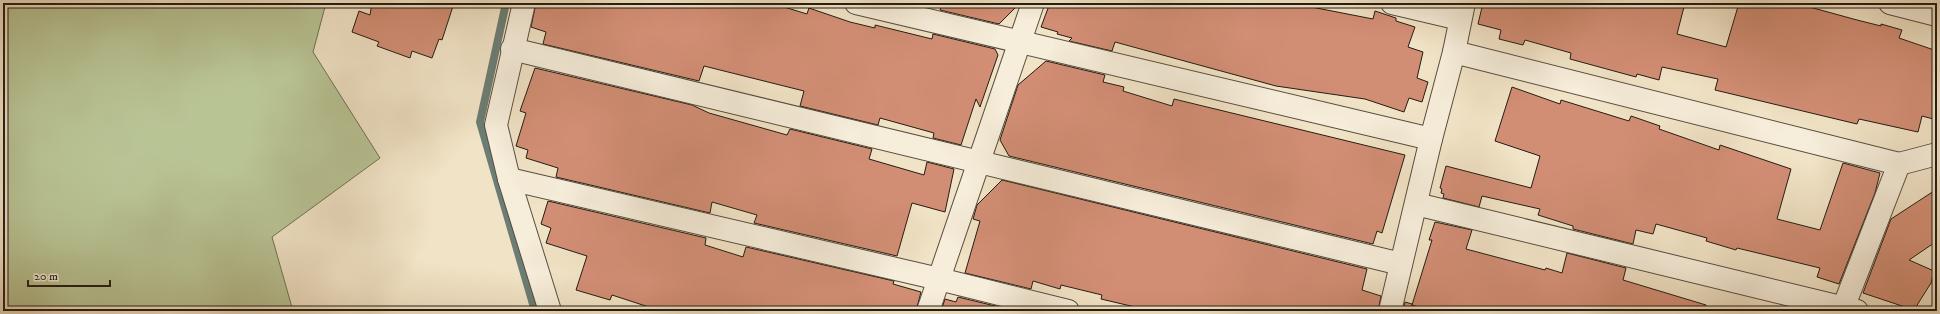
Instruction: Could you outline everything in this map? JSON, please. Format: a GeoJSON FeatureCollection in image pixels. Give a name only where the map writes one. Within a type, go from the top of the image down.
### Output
{"type":"FeatureCollection","features":[{"type":"Feature","properties":{"kind":"street"},"geometry":{"type":"LineString","coordinates":[[524,3],[512,49],[496,126],[509,178],[550,311]]}},
{"type":"Feature","properties":{"kind":"street"},"geometry":{"type":"LineString","coordinates":[[856,3],[1431,139]]}},
{"type":"Feature","properties":{"kind":"street"},"geometry":{"type":"LineString","coordinates":[[928,311],[978,161],[1021,42],[1033,3]]}},
{"type":"Feature","properties":{"kind":"street"},"geometry":{"type":"LineString","coordinates":[[1390,311],[1431,139],[1454,52],[1462,11],[1392,3]]}},
{"type":"Feature","properties":{"kind":"street"},"geometry":{"type":"LineString","coordinates":[[1890,3],[1937,15]]}},
{"type":"Feature","properties":{"kind":"street"},"geometry":{"type":"LineString","coordinates":[[512,49],[1401,264]]}},
{"type":"Feature","properties":{"kind":"street"},"geometry":{"type":"LineString","coordinates":[[1454,52],[1899,164],[1937,154]]}},
{"type":"Feature","properties":{"kind":"street"},"geometry":{"type":"LineString","coordinates":[[1416,204],[1848,310],[1899,164]]}},
{"type":"Feature","properties":{"kind":"street"},"geometry":{"type":"LineString","coordinates":[[509,178],[939,279],[1068,311]]}},
{"type":"Feature","properties":{"kind":"green space"},"geometry":{"type":"Polygon","coordinates":[[[3,3],[326,3],[313,52],[380,158],[272,237],[293,311],[3,311],[3,3]]]}},
{"type":"Feature","properties":{"kind":"building"},"geometry":{"type":"Polygon","coordinates":[[[372,3],[454,3],[442,40],[439,39],[432,58],[412,51],[410,58],[377,46],[379,42],[352,32],[359,11],[370,15],[372,3]]]}},
{"type":"Feature","properties":{"kind":"building"},"geometry":{"type":"Polygon","coordinates":[[[536,3],[771,3],[807,14],[809,8],[850,22],[875,28],[875,25],[932,39],[933,34],[995,49],[998,55],[980,107],[976,99],[961,145],[933,138],[934,133],[880,118],[878,125],[800,106],[804,91],[704,66],[699,81],[543,44],[546,32],[531,27],[536,3]]]}},
{"type":"Feature","properties":{"kind":"building"},"geometry":{"type":"Polygon","coordinates":[[[942,3],[1020,3],[999,24],[940,10],[942,3]]]}},
{"type":"Feature","properties":{"kind":"building"},"geometry":{"type":"Polygon","coordinates":[[[1050,3],[1291,3],[1373,19],[1375,11],[1396,18],[1396,21],[1415,27],[1408,47],[1423,52],[1417,78],[1428,82],[1422,102],[1409,98],[1404,112],[1365,99],[1276,86],[1115,42],[1112,51],[1069,41],[1072,38],[1057,34],[1058,32],[1041,27],[1050,3]]]}},
{"type":"Feature","properties":{"kind":"building"},"geometry":{"type":"Polygon","coordinates":[[[1483,3],[1685,3],[1677,34],[1726,47],[1739,3],[1795,3],[1881,26],[1881,24],[1902,30],[1899,38],[1937,51],[1937,120],[1922,116],[1918,132],[1859,119],[1857,124],[1715,90],[1718,79],[1662,67],[1659,80],[1637,74],[1636,77],[1570,59],[1571,53],[1525,40],[1523,45],[1499,39],[1501,30],[1478,24],[1483,3]]]}},
{"type":"Feature","properties":{"kind":"building"},"geometry":{"type":"Polygon","coordinates":[[[1046,61],[1105,75],[1103,82],[1124,87],[1123,91],[1172,106],[1174,99],[1405,155],[1382,233],[1377,231],[1373,244],[1009,156],[1000,140],[1018,85],[1046,61]]]}},
{"type":"Feature","properties":{"kind":"building"},"geometry":{"type":"Polygon","coordinates":[[[535,68],[692,105],[709,113],[787,135],[790,129],[872,149],[869,159],[924,175],[927,162],[954,169],[945,212],[912,203],[897,256],[754,223],[757,215],[712,202],[710,213],[556,177],[558,168],[526,158],[528,150],[516,146],[526,113],[520,111],[535,68]]]}},
{"type":"Feature","properties":{"kind":"building"},"geometry":{"type":"Polygon","coordinates":[[[1512,87],[1560,104],[1561,100],[1629,121],[1631,116],[1660,126],[1659,129],[1719,150],[1720,145],[1791,169],[1777,219],[1820,230],[1843,163],[1880,173],[1875,193],[1839,284],[1817,277],[1820,268],[1737,248],[1736,250],[1706,241],[1707,238],[1656,224],[1653,234],[1636,230],[1633,244],[1573,229],[1573,226],[1538,215],[1540,209],[1482,196],[1479,207],[1443,198],[1444,194],[1441,193],[1442,189],[1440,188],[1446,166],[1531,188],[1540,156],[1495,141],[1512,87]]]}},
{"type":"Feature","properties":{"kind":"building"},"geometry":{"type":"Polygon","coordinates":[[[1002,180],[1367,269],[1362,290],[1381,296],[1378,311],[1152,311],[1101,299],[1102,295],[1061,285],[1060,289],[1033,281],[1031,289],[965,273],[980,221],[973,219],[977,205],[1002,180]]]}},
{"type":"Feature","properties":{"kind":"building"},"geometry":{"type":"Polygon","coordinates":[[[1937,189],[1937,241],[1909,260],[1934,271],[1931,283],[1914,310],[1863,293],[1891,219],[1937,189]]]}},
{"type":"Feature","properties":{"kind":"building"},"geometry":{"type":"Polygon","coordinates":[[[548,201],[706,238],[705,245],[743,257],[746,247],[894,281],[893,284],[921,292],[916,311],[661,311],[612,295],[610,300],[576,290],[587,256],[546,243],[551,228],[541,224],[548,201]]]}},
{"type":"Feature","properties":{"kind":"building"},"geometry":{"type":"Polygon","coordinates":[[[1435,222],[1472,230],[1466,249],[1545,270],[1546,268],[1562,273],[1567,253],[1626,268],[1623,280],[1706,305],[1706,311],[1433,311],[1412,305],[1432,240],[1429,240],[1435,222]]]}},
{"type":"Feature","properties":{"kind":"building"},"geometry":{"type":"Polygon","coordinates":[[[958,297],[1016,311],[941,311],[945,299],[956,302],[958,297]]]}},
{"type":"Feature","properties":{"kind":"building"},"geometry":{"type":"Polygon","coordinates":[[[1405,302],[1412,304],[1411,311],[1403,311],[1405,302]]]}},
{"type":"Feature","properties":{"kind":"waterway"},"geometry":{"type":"LineString","coordinates":[[506,3],[480,122],[535,311]]}}]}
